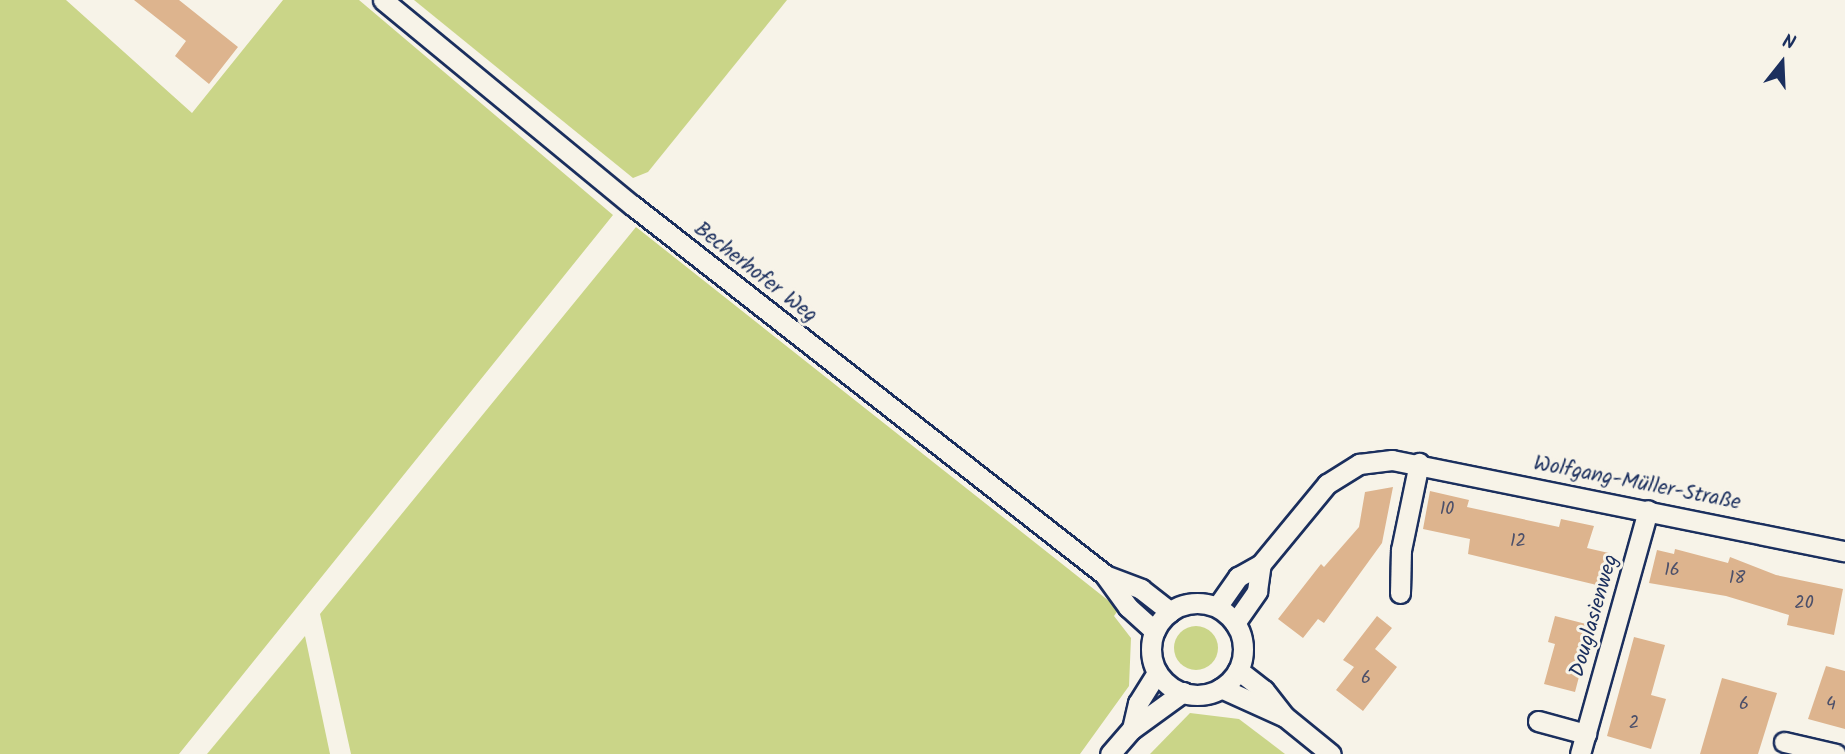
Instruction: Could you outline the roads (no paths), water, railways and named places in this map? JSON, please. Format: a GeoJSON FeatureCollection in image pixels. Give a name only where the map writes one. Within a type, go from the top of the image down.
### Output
{"type":"FeatureCollection","features":[{"type":"Feature","properties":{"kind":"street","name":"Becherhofer Weg"},"geometry":{"type":"LineString","coordinates":[[383,0],[632,205],[1104,575],[1128,607],[1155,631]]}},
{"type":"Feature","properties":{"kind":"street","name":"Wolfgang-Müller-Straße"},"geometry":{"type":"LineString","coordinates":[[1217,607],[1238,577],[1261,564],[1327,484],[1359,464],[1392,460],[1419,463],[1845,551]]}},
{"type":"Feature","properties":{"kind":"street"},"geometry":{"type":"LineString","coordinates":[[1400,593],[1401,550],[1419,463]]}},
{"type":"Feature","properties":{"kind":"street","name":"Douglasienweg"},"geometry":{"type":"LineString","coordinates":[[1580,754],[1648,510]]}},
{"type":"Feature","properties":{"kind":"street","name":"Wolfgang-Müller-Straße"},"geometry":{"type":"LineString","coordinates":[[1235,623],[1256,591],[1261,564]]}},
{"type":"Feature","properties":{"kind":"street","name":"Becherhofer Weg"},"geometry":{"type":"LineString","coordinates":[[1104,575],[1141,589],[1170,612]]}},
{"type":"Feature","properties":{"kind":"street"},"geometry":{"type":"LineString","coordinates":[[1193,603],[1217,607],[1235,623],[1243,646],[1238,670],[1222,688],[1209,693],[1183,692],[1157,672],[1151,644],[1155,631],[1170,612],[1193,603]]}},
{"type":"Feature","properties":{"kind":"street"},"geometry":{"type":"LineString","coordinates":[[1238,670],[1264,690],[1284,716],[1331,754]]}},
{"type":"Feature","properties":{"kind":"street"},"geometry":{"type":"LineString","coordinates":[[1132,729],[1138,703],[1157,672]]}},
{"type":"Feature","properties":{"kind":"street"},"geometry":{"type":"LineString","coordinates":[[1222,688],[1284,716]]}},
{"type":"Feature","properties":{"kind":"street"},"geometry":{"type":"LineString","coordinates":[[1110,754],[1132,729],[1183,692]]}},
{"type":"Feature","properties":{"kind":"street"},"geometry":{"type":"LineString","coordinates":[[1538,721],[1586,734]]}},
{"type":"Feature","properties":{"kind":"street"},"geometry":{"type":"LineString","coordinates":[[1784,742],[1836,754]]}}]}
